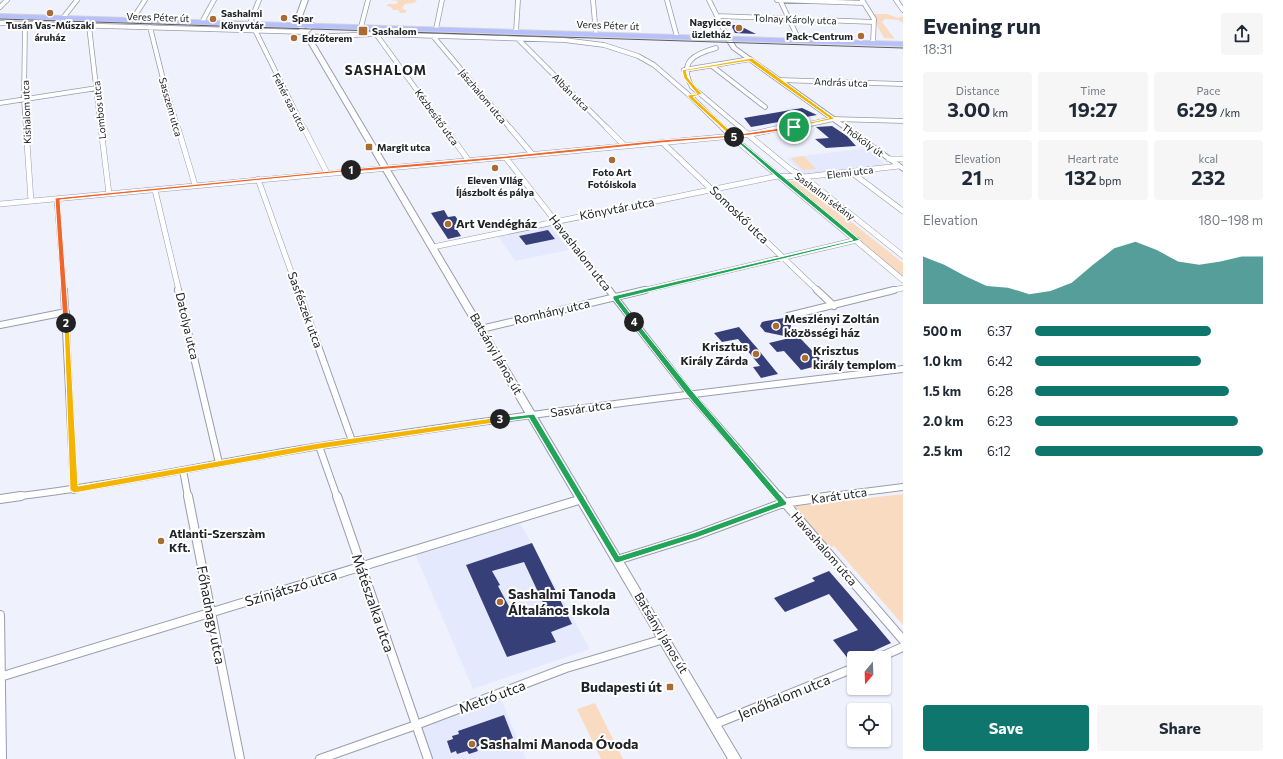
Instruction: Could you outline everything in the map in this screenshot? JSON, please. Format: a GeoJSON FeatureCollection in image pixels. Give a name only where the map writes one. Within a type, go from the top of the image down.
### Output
{"type":"FeatureCollection","features":[{"type":"Feature","properties":{"kind":"main road","name":"Veres Péter út"},"geometry":{"type":"LineString","coordinates":[[0,16],[903,44]]}},
{"type":"Feature","properties":{"kind":"street"},"geometry":{"type":"LineString","coordinates":[[0,6],[7,0]]}},
{"type":"Feature","properties":{"kind":"street"},"geometry":{"type":"LineString","coordinates":[[63,18],[78,0]]}},
{"type":"Feature","properties":{"kind":"street"},"geometry":{"type":"LineString","coordinates":[[132,20],[145,0]]}},
{"type":"Feature","properties":{"kind":"street"},"geometry":{"type":"LineString","coordinates":[[202,22],[214,0]]}},
{"type":"Feature","properties":{"kind":"street"},"geometry":{"type":"LineString","coordinates":[[250,23],[259,0]]}},
{"type":"Feature","properties":{"kind":"street"},"geometry":{"type":"LineString","coordinates":[[298,25],[297,22],[305,0]]}},
{"type":"Feature","properties":{"kind":"street"},"geometry":{"type":"LineString","coordinates":[[361,27],[368,0]]}},
{"type":"Feature","properties":{"kind":"street"},"geometry":{"type":"LineString","coordinates":[[436,29],[442,0]]}},
{"type":"Feature","properties":{"kind":"street"},"geometry":{"type":"LineString","coordinates":[[516,32],[518,0]]}},
{"type":"Feature","properties":{"kind":"street"},"geometry":{"type":"LineString","coordinates":[[593,0],[596,34]]}},
{"type":"Feature","properties":{"kind":"street"},"geometry":{"type":"LineString","coordinates":[[667,0],[677,37]]}},
{"type":"Feature","properties":{"kind":"street"},"geometry":{"type":"LineString","coordinates":[[709,0],[728,38]]}},
{"type":"Feature","properties":{"kind":"street"},"geometry":{"type":"LineString","coordinates":[[777,0],[863,2],[874,19],[873,43]]}},
{"type":"Feature","properties":{"kind":"street"},"geometry":{"type":"LineString","coordinates":[[780,0],[799,40]]}},
{"type":"Feature","properties":{"kind":"street"},"geometry":{"type":"LineString","coordinates":[[896,0],[903,10]]}},
{"type":"Feature","properties":{"kind":"street","name":"Tolnay Károly utca"},"geometry":{"type":"LineString","coordinates":[[717,16],[874,22]]}},
{"type":"Feature","properties":{"kind":"street","name":"Veres Péter út"},"geometry":{"type":"LineString","coordinates":[[0,23],[255,30],[335,37],[376,34],[577,41]]}},
{"type":"Feature","properties":{"kind":"street","name":"Kishalom utca"},"geometry":{"type":"LineString","coordinates":[[25,24],[24,99],[31,201]]}},
{"type":"Feature","properties":{"kind":"street","name":"Batsányi János út"},"geometry":{"type":"LineString","coordinates":[[298,25],[307,34],[735,759]]}},
{"type":"Feature","properties":{"kind":"street"},"geometry":{"type":"LineString","coordinates":[[307,34],[312,25]]}},
{"type":"Feature","properties":{"kind":"street","name":"Lombos utca"},"geometry":{"type":"LineString","coordinates":[[89,26],[109,194]]}},
{"type":"Feature","properties":{"kind":"street","name":"Sasszem utca"},"geometry":{"type":"LineString","coordinates":[[150,27],[164,83],[195,185]]}},
{"type":"Feature","properties":{"kind":"street","name":"Fehér sas utca"},"geometry":{"type":"LineString","coordinates":[[255,30],[327,173]]}},
{"type":"Feature","properties":{"kind":"street","name":"Kézbesítő utca"},"geometry":{"type":"LineString","coordinates":[[376,34],[469,161]]}},
{"type":"Feature","properties":{"kind":"street","name":"Jászhalom utca"},"geometry":{"type":"LineString","coordinates":[[433,36],[533,155]]}},
{"type":"Feature","properties":{"kind":"street","name":"Thököly út"},"geometry":{"type":"LineString","coordinates":[[728,38],[731,45],[901,168]]}},
{"type":"Feature","properties":{"kind":"street","name":"Albán utca"},"geometry":{"type":"LineString","coordinates":[[518,39],[625,146]]}},
{"type":"Feature","properties":{"kind":"street","name":"Sashalmi sétány"},"geometry":{"type":"LineString","coordinates":[[577,41],[613,47],[638,56],[654,65],[690,96],[738,142],[903,280]]}},
{"type":"Feature","properties":{"kind":"street"},"geometry":{"type":"LineString","coordinates":[[684,70],[688,62],[701,52],[716,48]]}},
{"type":"Feature","properties":{"kind":"street"},"geometry":{"type":"LineString","coordinates":[[684,70],[750,59]]}},
{"type":"Feature","properties":{"kind":"street"},"geometry":{"type":"LineString","coordinates":[[712,66],[765,107]]}},
{"type":"Feature","properties":{"kind":"street","name":"Sashalmi sétány"},"geometry":{"type":"LineString","coordinates":[[684,70],[686,78],[700,94],[791,170],[804,177],[903,256]]}},
{"type":"Feature","properties":{"kind":"street","name":"András utca"},"geometry":{"type":"LineString","coordinates":[[779,80],[903,84]]}},
{"type":"Feature","properties":{"kind":"street"},"geometry":{"type":"LineString","coordinates":[[0,103],[97,88]]}},
{"type":"Feature","properties":{"kind":"street"},"geometry":{"type":"LineString","coordinates":[[690,96],[700,94]]}},
{"type":"Feature","properties":{"kind":"street"},"geometry":{"type":"LineString","coordinates":[[0,204],[733,136],[797,126],[833,118],[903,121]]}},
{"type":"Feature","properties":{"kind":"street","name":"Somoskő utca"},"geometry":{"type":"LineString","coordinates":[[662,142],[834,306]]}},
{"type":"Feature","properties":{"kind":"street","name":"Havashalom utca"},"geometry":{"type":"LineString","coordinates":[[506,158],[690,394],[903,640]]}},
{"type":"Feature","properties":{"kind":"street"},"geometry":{"type":"LineString","coordinates":[[889,159],[903,160]]}},
{"type":"Feature","properties":{"kind":"street","name":"Elemi utca"},"geometry":{"type":"LineString","coordinates":[[778,176],[804,177],[901,168]]}},
{"type":"Feature","properties":{"kind":"street"},"geometry":{"type":"LineString","coordinates":[[851,172],[903,211]]}},
{"type":"Feature","properties":{"kind":"street","name":"Könyvtár utca"},"geometry":{"type":"LineString","coordinates":[[433,247],[778,176]]}},
{"type":"Feature","properties":{"kind":"street","name":"Sasfészek utca"},"geometry":{"type":"LineString","coordinates":[[258,179],[352,441]]}},
{"type":"Feature","properties":{"kind":"street","name":"Datolya utca"},"geometry":{"type":"LineString","coordinates":[[155,190],[219,463]]}},
{"type":"Feature","properties":{"kind":"street"},"geometry":{"type":"LineString","coordinates":[[57,199],[66,312],[74,490]]}},
{"type":"Feature","properties":{"kind":"street","name":"Romhány utca"},"geometry":{"type":"LineString","coordinates":[[481,329],[857,240]]}},
{"type":"Feature","properties":{"kind":"street"},"geometry":{"type":"LineString","coordinates":[[788,316],[903,288]]}},
{"type":"Feature","properties":{"kind":"street"},"geometry":{"type":"LineString","coordinates":[[0,325],[66,312]]}},
{"type":"Feature","properties":{"kind":"street","name":"Sasvár utca"},"geometry":{"type":"LineString","coordinates":[[0,499],[74,490],[319,446],[531,415],[690,394],[903,369]]}},
{"type":"Feature","properties":{"kind":"street","name":"Mátészalka utca"},"geometry":{"type":"LineString","coordinates":[[319,446],[428,759]]}},
{"type":"Feature","properties":{"kind":"street","name":"Főhadnagy utca"},"geometry":{"type":"LineString","coordinates":[[183,470],[240,759]]}},
{"type":"Feature","properties":{"kind":"street","name":"Karát utca"},"geometry":{"type":"LineString","coordinates":[[617,560],[694,536],[783,503],[903,487]]}},
{"type":"Feature","properties":{"kind":"street","name":"Színjátszó utca"},"geometry":{"type":"LineString","coordinates":[[0,677],[582,500]]}},
{"type":"Feature","properties":{"kind":"street"},"geometry":{"type":"LineString","coordinates":[[0,615],[2,759]]}},
{"type":"Feature","properties":{"kind":"street","name":"Metró utca"},"geometry":{"type":"LineString","coordinates":[[320,759],[416,726],[566,668],[664,639]]}},
{"type":"Feature","properties":{"kind":"street"},"geometry":{"type":"LineString","coordinates":[[891,652],[903,647]]}},
{"type":"Feature","properties":{"kind":"street","name":"Jenőhalom utca"},"geometry":{"type":"LineString","coordinates":[[715,724],[847,671]]}},
{"type":"Feature","properties":{"kind":"shaded area"},"geometry":{"type":"Polygon","coordinates":[[[391,0],[417,1],[405,4],[402,8],[407,11],[405,13],[400,13],[398,10],[393,10],[391,7],[387,6],[388,4],[396,4],[398,1],[391,0]]]}},
{"type":"Feature","properties":{"kind":"shaded area"},"geometry":{"type":"Polygon","coordinates":[[[873,14],[887,14],[898,18],[903,16],[903,23],[898,20],[885,19],[882,22],[895,39],[884,38],[878,28],[873,14]]]}},
{"type":"Feature","properties":{"kind":"shaded area"},"geometry":{"type":"Polygon","coordinates":[[[866,148],[887,166],[806,175],[786,158],[866,148]]]}},
{"type":"Feature","properties":{"kind":"shaded area"},"geometry":{"type":"Polygon","coordinates":[[[804,156],[816,169],[803,170],[791,158],[804,156]]]}},
{"type":"Feature","properties":{"kind":"shaded area"},"geometry":{"type":"Polygon","coordinates":[[[786,181],[800,181],[903,263],[903,278],[786,181]]]}},
{"type":"Feature","properties":{"kind":"shaded area"},"geometry":{"type":"Polygon","coordinates":[[[550,225],[569,250],[515,261],[498,236],[550,225]]]}},
{"type":"Feature","properties":{"kind":"shaded area"},"geometry":{"type":"Polygon","coordinates":[[[903,494],[903,625],[834,546],[827,549],[790,507],[903,494]]]}},
{"type":"Feature","properties":{"kind":"shaded area","name":"Sashalmi Tanoda Általános Iskola"},"geometry":{"type":"Polygon","coordinates":[[[519,521],[590,649],[473,689],[415,554],[519,521]]]}},
{"type":"Feature","properties":{"kind":"shaded area","name":"Sashalmi Manoda Óvoda"},"geometry":{"type":"Polygon","coordinates":[[[501,699],[526,759],[429,759],[419,729],[501,699]]]}},
{"type":"Feature","properties":{"kind":"shaded area"},"geometry":{"type":"Polygon","coordinates":[[[595,703],[623,759],[601,759],[577,709],[595,703]]]}},
{"type":"Feature","properties":{"kind":"building","name":"Nagyicce üzletház"},"geometry":{"type":"Polygon","coordinates":[[[731,25],[738,25],[756,34],[735,33],[731,25]]]}},
{"type":"Feature","properties":{"kind":"building"},"geometry":{"type":"Polygon","coordinates":[[[802,108],[817,115],[751,127],[744,118],[802,108]]]}},
{"type":"Feature","properties":{"kind":"building"},"geometry":{"type":"Polygon","coordinates":[[[832,126],[847,136],[856,146],[826,148],[815,139],[829,138],[816,127],[832,126]]]}},
{"type":"Feature","properties":{"kind":"building","name":"Art Vendégház"},"geometry":{"type":"Polygon","coordinates":[[[444,210],[448,217],[455,216],[461,224],[454,225],[461,236],[448,239],[431,213],[444,210]]]}},
{"type":"Feature","properties":{"kind":"building"},"geometry":{"type":"Polygon","coordinates":[[[548,230],[555,239],[526,245],[519,236],[548,230]]]}},
{"type":"Feature","properties":{"kind":"building","name":"Meszlényi Zoltán közösségi ház"},"geometry":{"type":"Polygon","coordinates":[[[784,318],[791,325],[789,337],[765,332],[760,326],[762,322],[784,318]]]}},
{"type":"Feature","properties":{"kind":"building","name":"Krisztus Király Zárda"},"geometry":{"type":"Polygon","coordinates":[[[739,327],[778,374],[761,378],[753,367],[760,366],[738,339],[722,342],[714,333],[739,327]]]}},
{"type":"Feature","properties":{"kind":"building","name":"Krisztus király templom"},"geometry":{"type":"Polygon","coordinates":[[[798,336],[825,364],[801,370],[784,351],[777,352],[769,343],[798,336]]]}},
{"type":"Feature","properties":{"kind":"building","name":"Sashalmi Tanoda Általános Iskola"},"geometry":{"type":"Polygon","coordinates":[[[532,543],[572,624],[551,632],[556,642],[507,657],[466,565],[532,543]],[[524,562],[492,571],[513,614],[544,605],[524,562]]]}},
{"type":"Feature","properties":{"kind":"building"},"geometry":{"type":"Polygon","coordinates":[[[829,571],[891,643],[873,651],[847,651],[847,657],[833,640],[858,630],[829,594],[785,612],[774,598],[815,581],[812,578],[829,571]]]}},
{"type":"Feature","properties":{"kind":"building","name":"Sashalmi Manoda Óvoda"},"geometry":{"type":"Polygon","coordinates":[[[504,715],[513,738],[492,745],[491,742],[476,747],[478,751],[469,754],[467,751],[457,754],[456,751],[451,753],[447,741],[453,739],[452,736],[459,734],[458,731],[504,715]]]}},
{"type":"Feature","properties":{"kind":"tram line"},"geometry":{"type":"LineString","coordinates":[[0,19],[903,48]]}},
{"type":"Feature","properties":{"kind":"place","name":"Tusán Vas-Műszaki áruház"},"geometry":{"type":"Point","coordinates":[50,13]}},
{"type":"Feature","properties":{"kind":"place","name":"Spar"},"geometry":{"type":"Point","coordinates":[284,18]}},
{"type":"Feature","properties":{"kind":"place","name":"Sashalmi Könyvtár"},"geometry":{"type":"Point","coordinates":[213,19]}},
{"type":"Feature","properties":{"kind":"place","name":"Nagyicce üzletház"},"geometry":{"type":"Point","coordinates":[739,28]}},
{"type":"Feature","properties":{"kind":"place","name":"Sashalom"},"geometry":{"type":"Point","coordinates":[363,31]}},
{"type":"Feature","properties":{"kind":"place","name":"Pack-Centrum"},"geometry":{"type":"Point","coordinates":[861,36]}},
{"type":"Feature","properties":{"kind":"place","name":"Edzőterem"},"geometry":{"type":"Point","coordinates":[294,38]}},
{"type":"Feature","properties":{"kind":"place","name":"Margit utca"},"geometry":{"type":"Point","coordinates":[369,147]}},
{"type":"Feature","properties":{"kind":"place","name":"Foto Art Fotóiskola"},"geometry":{"type":"Point","coordinates":[612,160]}},
{"type":"Feature","properties":{"kind":"place","name":"Eleven VIlág Íjászbolt és pálya"},"geometry":{"type":"Point","coordinates":[495,168]}},
{"type":"Feature","properties":{"kind":"place","name":"Art Vendégház"},"geometry":{"type":"Point","coordinates":[448,224]}},
{"type":"Feature","properties":{"kind":"place","name":"Meszlényi Zoltán közösségi ház"},"geometry":{"type":"Point","coordinates":[776,326]}},
{"type":"Feature","properties":{"kind":"place","name":"Krisztus Király Zárda"},"geometry":{"type":"Point","coordinates":[756,354]}},
{"type":"Feature","properties":{"kind":"place","name":"Krisztus király templom"},"geometry":{"type":"Point","coordinates":[805,358]}},
{"type":"Feature","properties":{"kind":"place","name":"Atlanti-Szerszàm Kft."},"geometry":{"type":"Point","coordinates":[161,541]}},
{"type":"Feature","properties":{"kind":"place","name":"Sashalmi Tanoda Általános Iskola"},"geometry":{"type":"Point","coordinates":[500,602]}},
{"type":"Feature","properties":{"kind":"place","name":"Budapesti út"},"geometry":{"type":"Point","coordinates":[670,687]}},
{"type":"Feature","properties":{"kind":"place","name":"Sashalmi Manoda Óvoda"},"geometry":{"type":"Point","coordinates":[472,744]}},
{"type":"Feature","properties":{"kind":"district","name":"SASHALOM"},"geometry":{"type":"Point","coordinates":[386,70]}},
{"type":"Feature","properties":{"kind":"route"},"geometry":{"type":"LineString","coordinates":[[794,127],[782,130],[777,129],[733,136],[506,158],[386,167],[57,199],[66,312],[74,490],[319,446],[531,415],[617,560],[694,536],[783,503],[690,394],[615,298],[857,240],[738,142],[733,136],[690,96],[700,94],[692,87],[686,78],[684,70],[750,59],[833,118],[794,127]]}}]}
